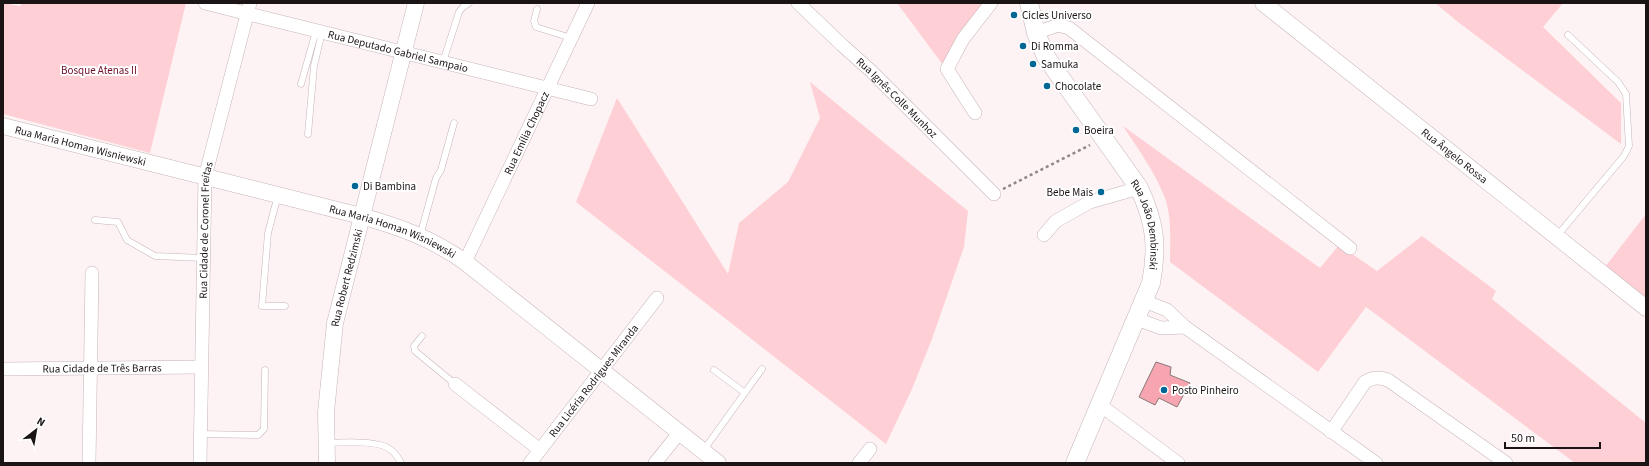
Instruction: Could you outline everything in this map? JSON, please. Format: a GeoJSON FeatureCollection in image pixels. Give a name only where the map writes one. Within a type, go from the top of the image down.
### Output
{"type":"FeatureCollection","features":[{"type":"Feature","properties":{"kind":"main road","name":"Rua João Dembinski"},"geometry":{"type":"LineString","coordinates":[[1030,3],[1040,45],[1053,68],[1139,188],[1153,227],[1156,247],[1150,283],[1144,301],[1075,463]]}},
{"type":"Feature","properties":{"kind":"street","name":"Rua Deputado Gabriel Sampaio"},"geometry":{"type":"LineString","coordinates":[[205,3],[249,8],[319,31],[591,99]]}},
{"type":"Feature","properties":{"kind":"street","name":"Rua Robert Redzimski"},"geometry":{"type":"LineString","coordinates":[[327,463],[326,443],[329,377],[335,323],[416,3]]}},
{"type":"Feature","properties":{"kind":"street","name":"Rua Emília Chopacz"},"geometry":{"type":"LineString","coordinates":[[465,262],[588,3]]}},
{"type":"Feature","properties":{"kind":"street","name":"Rua Ignês Colle Munhoz"},"geometry":{"type":"LineString","coordinates":[[798,3],[842,46],[870,70],[994,194]]}},
{"type":"Feature","properties":{"kind":"street"},"geometry":{"type":"LineString","coordinates":[[975,113],[947,69],[963,39],[991,3]]}},
{"type":"Feature","properties":{"kind":"street","name":"Rua Ângelo Rossa"},"geometry":{"type":"LineString","coordinates":[[1263,3],[1646,308]]}},
{"type":"Feature","properties":{"kind":"street","name":"Rua Cidade de Coronel Freitas"},"geometry":{"type":"LineString","coordinates":[[200,463],[205,177],[249,8]]}},
{"type":"Feature","properties":{"kind":"street"},"geometry":{"type":"LineString","coordinates":[[1036,33],[1058,25],[1069,28],[1350,248]]}},
{"type":"Feature","properties":{"kind":"street","name":"Rua Maria Homan Wisniewski"},"geometry":{"type":"LineString","coordinates":[[3,126],[361,216],[420,236],[449,251],[465,262],[718,463]]}},
{"type":"Feature","properties":{"kind":"street"},"geometry":{"type":"LineString","coordinates":[[1044,236],[1056,221],[1090,202],[1139,188]]}},
{"type":"Feature","properties":{"kind":"street"},"geometry":{"type":"LineString","coordinates":[[89,463],[92,273]]}},
{"type":"Feature","properties":{"kind":"street","name":"Rua Licéria Rodrigues Miranda"},"geometry":{"type":"LineString","coordinates":[[530,463],[657,298]]}},
{"type":"Feature","properties":{"kind":"street"},"geometry":{"type":"LineString","coordinates":[[1144,301],[1166,310],[1185,327],[1376,463]]}},
{"type":"Feature","properties":{"kind":"street"},"geometry":{"type":"LineString","coordinates":[[1137,319],[1161,328],[1185,327]]}},
{"type":"Feature","properties":{"kind":"street","name":"Rua Cidade de Três Barras"},"geometry":{"type":"LineString","coordinates":[[3,369],[201,368]]}},
{"type":"Feature","properties":{"kind":"street"},"geometry":{"type":"LineString","coordinates":[[1331,432],[1365,382],[1371,379],[1383,378],[1506,463]]}},
{"type":"Feature","properties":{"kind":"street"},"geometry":{"type":"LineString","coordinates":[[455,384],[540,450]]}},
{"type":"Feature","properties":{"kind":"street"},"geometry":{"type":"LineString","coordinates":[[1100,405],[1178,463]]}},
{"type":"Feature","properties":{"kind":"street"},"geometry":{"type":"LineString","coordinates":[[655,463],[680,432]]}},
{"type":"Feature","properties":{"kind":"street"},"geometry":{"type":"LineString","coordinates":[[859,463],[870,449]]}},
{"type":"Feature","properties":{"kind":"lane"},"geometry":{"type":"LineString","coordinates":[[443,62],[459,12],[463,6],[468,3]]}},
{"type":"Feature","properties":{"kind":"lane"},"geometry":{"type":"LineString","coordinates":[[537,9],[534,21],[536,27],[571,38]]}},
{"type":"Feature","properties":{"kind":"lane"},"geometry":{"type":"LineString","coordinates":[[300,84],[319,31]]}},
{"type":"Feature","properties":{"kind":"lane"},"geometry":{"type":"LineString","coordinates":[[308,134],[314,66],[319,31]]}},
{"type":"Feature","properties":{"kind":"lane"},"geometry":{"type":"LineString","coordinates":[[1556,237],[1624,156],[1629,146],[1626,94],[1618,82],[1568,35]]}},
{"type":"Feature","properties":{"kind":"lane"},"geometry":{"type":"LineString","coordinates":[[420,236],[436,178],[441,170],[454,123]]}},
{"type":"Feature","properties":{"kind":"lane"},"geometry":{"type":"LineString","coordinates":[[278,195],[268,233],[262,306],[285,306]]}},
{"type":"Feature","properties":{"kind":"lane"},"geometry":{"type":"LineString","coordinates":[[95,220],[118,222],[127,240],[155,256],[203,258]]}},
{"type":"Feature","properties":{"kind":"lane"},"geometry":{"type":"LineString","coordinates":[[422,336],[414,346],[415,351],[455,384]]}},
{"type":"Feature","properties":{"kind":"lane"},"geometry":{"type":"LineString","coordinates":[[703,451],[762,369]]}},
{"type":"Feature","properties":{"kind":"lane"},"geometry":{"type":"LineString","coordinates":[[200,434],[258,436],[264,429],[265,370]]}},
{"type":"Feature","properties":{"kind":"lane"},"geometry":{"type":"LineString","coordinates":[[714,370],[745,393]]}},
{"type":"Feature","properties":{"kind":"lane"},"geometry":{"type":"LineString","coordinates":[[326,443],[347,442],[378,445],[390,449],[401,463]]}},
{"type":"Feature","properties":{"kind":"path"},"geometry":{"type":"LineString","coordinates":[[994,194],[1103,138]]}},
{"type":"Feature","properties":{"kind":"green space","name":"Bosque Atenas II"},"geometry":{"type":"Polygon","coordinates":[[[3,3],[20,6],[22,3],[186,3],[150,153],[3,114],[3,3]]]}},
{"type":"Feature","properties":{"kind":"green space"},"geometry":{"type":"Polygon","coordinates":[[[897,3],[988,3],[943,65],[897,3]]]}},
{"type":"Feature","properties":{"kind":"green space"},"geometry":{"type":"Polygon","coordinates":[[[1435,3],[1563,3],[1543,27],[1621,103],[1621,144],[1458,22],[1435,3]]]}},
{"type":"Feature","properties":{"kind":"green space"},"geometry":{"type":"Polygon","coordinates":[[[810,82],[968,211],[964,247],[932,339],[912,389],[886,444],[576,202],[617,98],[728,274],[739,223],[788,182],[820,118],[810,82]]]}},
{"type":"Feature","properties":{"kind":"green space"},"geometry":{"type":"Polygon","coordinates":[[[1123,126],[1320,268],[1339,245],[1377,271],[1422,236],[1496,291],[1492,299],[1646,423],[1646,463],[1575,463],[1366,307],[1318,372],[1170,262],[1170,222],[1165,198],[1151,170],[1123,126]]]}},
{"type":"Feature","properties":{"kind":"green space"},"geometry":{"type":"Polygon","coordinates":[[[1646,214],[1646,299],[1605,267],[1646,214]]]}},
{"type":"Feature","properties":{"kind":"building","name":"Posto Pinheiro"},"geometry":{"type":"Polygon","coordinates":[[[1156,362],[1171,367],[1170,375],[1190,383],[1177,407],[1159,398],[1155,405],[1139,397],[1156,362]]]}},
{"type":"Feature","properties":{"kind":"place","name":"Cicles Universo"},"geometry":{"type":"Point","coordinates":[1014,15]}},
{"type":"Feature","properties":{"kind":"place","name":"Di Romma"},"geometry":{"type":"Point","coordinates":[1023,46]}},
{"type":"Feature","properties":{"kind":"place","name":"Samuka"},"geometry":{"type":"Point","coordinates":[1033,64]}},
{"type":"Feature","properties":{"kind":"place","name":"Chocolate"},"geometry":{"type":"Point","coordinates":[1047,86]}},
{"type":"Feature","properties":{"kind":"place","name":"Boeira"},"geometry":{"type":"Point","coordinates":[1076,130]}},
{"type":"Feature","properties":{"kind":"place","name":"Di Bambina"},"geometry":{"type":"Point","coordinates":[355,186]}},
{"type":"Feature","properties":{"kind":"place","name":"Bebe Mais"},"geometry":{"type":"Point","coordinates":[1101,192]}},
{"type":"Feature","properties":{"kind":"place","name":"Posto Pinheiro"},"geometry":{"type":"Point","coordinates":[1164,390]}}]}
